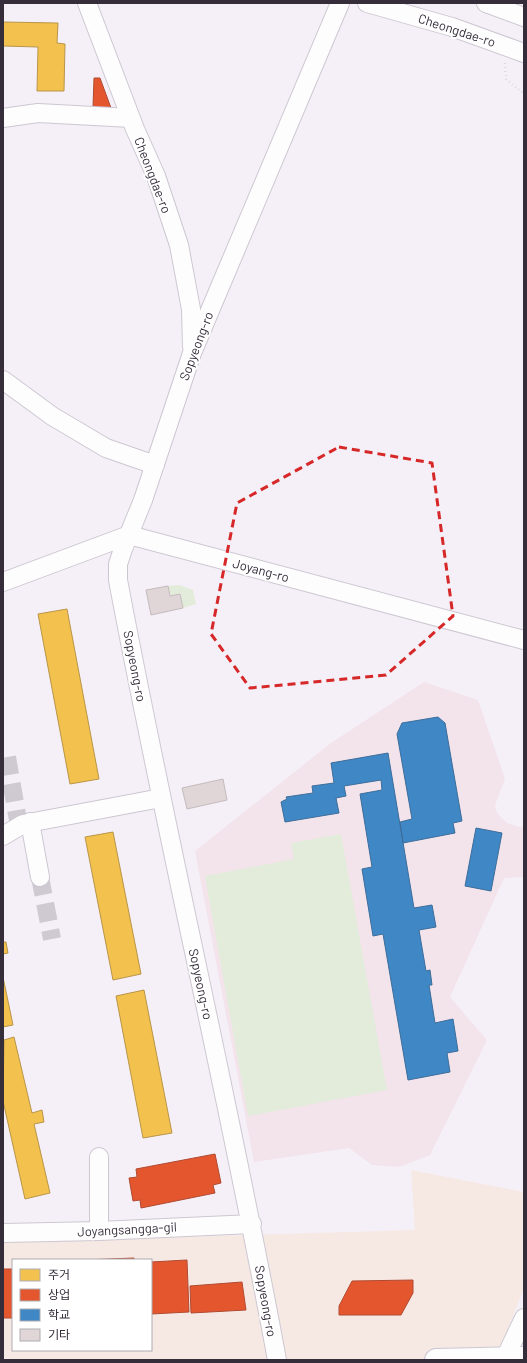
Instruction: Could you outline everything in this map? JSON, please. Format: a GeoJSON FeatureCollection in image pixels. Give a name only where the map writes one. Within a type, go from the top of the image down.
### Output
{"type":"FeatureCollection","features":[{"type":"Feature","properties":{"kind":"main road"},"geometry":{"type":"LineString","coordinates":[[436,1360],[514,1358]]}},
{"type":"Feature","properties":{"kind":"street","name":"Cheongdae-ro"},"geometry":{"type":"LineString","coordinates":[[87,3],[131,118],[156,176],[179,245],[191,309],[192,353]]}},
{"type":"Feature","properties":{"kind":"street","name":"Sopyeong-ro"},"geometry":{"type":"LineString","coordinates":[[277,1360],[252,1224],[161,798],[118,580],[118,564],[143,500],[192,353],[340,3]]}},
{"type":"Feature","properties":{"kind":"street","name":"Cheongdae-ro"},"geometry":{"type":"LineString","coordinates":[[366,3],[452,27],[524,53]]}},
{"type":"Feature","properties":{"kind":"street"},"geometry":{"type":"LineString","coordinates":[[486,3],[524,16]]}},
{"type":"Feature","properties":{"kind":"street"},"geometry":{"type":"LineString","coordinates":[[3,118],[38,113],[131,118]]}},
{"type":"Feature","properties":{"kind":"street"},"geometry":{"type":"LineString","coordinates":[[3,380],[52,416],[106,448],[155,465]]}},
{"type":"Feature","properties":{"kind":"street"},"geometry":{"type":"LineString","coordinates":[[3,582],[129,534]]}},
{"type":"Feature","properties":{"kind":"street","name":"Joyang-ro"},"geometry":{"type":"LineString","coordinates":[[129,534],[524,640]]}},
{"type":"Feature","properties":{"kind":"street"},"geometry":{"type":"LineString","coordinates":[[3,836],[23,824],[30,822],[161,798]]}},
{"type":"Feature","properties":{"kind":"street"},"geometry":{"type":"LineString","coordinates":[[30,822],[40,877]]}},
{"type":"Feature","properties":{"kind":"street"},"geometry":{"type":"LineString","coordinates":[[99,1157],[99,1231]]}},
{"type":"Feature","properties":{"kind":"street","name":"Joyangsangga-gil"},"geometry":{"type":"LineString","coordinates":[[3,1233],[99,1231],[252,1224]]}},
{"type":"Feature","properties":{"kind":"street"},"geometry":{"type":"LineString","coordinates":[[514,1358],[524,1318]]}},
{"type":"Feature","properties":{"kind":"path"},"geometry":{"type":"LineString","coordinates":[[503,45],[506,79],[524,94]]}},
{"type":"Feature","properties":{"kind":"highlighted area"},"geometry":{"type":"Polygon","coordinates":[[[339,447],[432,463],[453,616],[386,675],[250,688],[211,634],[237,503],[339,447]]]}},
{"type":"Feature","properties":{"kind":"shaded area"},"geometry":{"type":"Polygon","coordinates":[[[424,682],[478,700],[505,779],[495,805],[497,813],[507,823],[524,828],[524,877],[504,878],[450,997],[487,1040],[430,1155],[399,1167],[372,1165],[349,1148],[254,1162],[195,851],[331,743],[424,682]]]}},
{"type":"Feature","properties":{"kind":"shaded area"},"geometry":{"type":"Polygon","coordinates":[[[411,1170],[524,1192],[524,1288],[507,1331],[492,1360],[3,1360],[3,1242],[415,1230],[411,1170]]]}},
{"type":"Feature","properties":{"kind":"green space"},"geometry":{"type":"Polygon","coordinates":[[[179,585],[193,590],[196,604],[183,608],[180,594],[170,596],[168,586],[179,585]]]}},
{"type":"Feature","properties":{"kind":"green space"},"geometry":{"type":"Polygon","coordinates":[[[341,834],[387,1090],[248,1116],[205,876],[294,859],[291,843],[341,834]]]}},
{"type":"Feature","properties":{"kind":"building: 주거"},"geometry":{"type":"Polygon","coordinates":[[[3,22],[58,23],[57,43],[65,44],[64,91],[37,91],[38,47],[3,46],[3,22]]]}},
{"type":"Feature","properties":{"kind":"building: 주거"},"geometry":{"type":"Polygon","coordinates":[[[67,609],[99,779],[70,784],[38,614],[67,609]]]}},
{"type":"Feature","properties":{"kind":"building: 주거"},"geometry":{"type":"Polygon","coordinates":[[[113,832],[141,974],[113,980],[85,837],[113,832]]]}},
{"type":"Feature","properties":{"kind":"building: 주거"},"geometry":{"type":"Polygon","coordinates":[[[3,942],[6,942],[8,953],[3,954],[3,942]]]}},
{"type":"Feature","properties":{"kind":"building: 주거"},"geometry":{"type":"Polygon","coordinates":[[[3,977],[13,1025],[3,1027],[3,977]]]}},
{"type":"Feature","properties":{"kind":"building: 주거"},"geometry":{"type":"Polygon","coordinates":[[[144,990],[172,1133],[143,1138],[116,996],[144,990]]]}},
{"type":"Feature","properties":{"kind":"building: 주거"},"geometry":{"type":"Polygon","coordinates":[[[14,1037],[32,1113],[42,1110],[44,1122],[34,1124],[50,1193],[25,1199],[3,1101],[4,1040],[14,1037]]]}},
{"type":"Feature","properties":{"kind":"building: 상업"},"geometry":{"type":"Polygon","coordinates":[[[94,78],[100,78],[111,108],[93,107],[94,78]]]}},
{"type":"Feature","properties":{"kind":"building: 상업"},"geometry":{"type":"Polygon","coordinates":[[[215,1154],[221,1183],[213,1185],[215,1193],[141,1208],[140,1200],[133,1201],[129,1178],[137,1177],[136,1169],[215,1154]]]}},
{"type":"Feature","properties":{"kind":"building: 상업"},"geometry":{"type":"Polygon","coordinates":[[[134,1258],[134,1259],[108,1259],[134,1258]]]}},
{"type":"Feature","properties":{"kind":"building: 상업"},"geometry":{"type":"Polygon","coordinates":[[[187,1260],[189,1312],[152,1314],[152,1262],[187,1260]]]}},
{"type":"Feature","properties":{"kind":"building: 상업"},"geometry":{"type":"Polygon","coordinates":[[[3,1269],[12,1269],[12,1318],[3,1318],[3,1269]]]}},
{"type":"Feature","properties":{"kind":"building: 상업"},"geometry":{"type":"Polygon","coordinates":[[[413,1280],[413,1293],[401,1315],[339,1315],[339,1306],[352,1281],[413,1280]]]}},
{"type":"Feature","properties":{"kind":"building: 상업"},"geometry":{"type":"Polygon","coordinates":[[[242,1282],[246,1310],[191,1313],[190,1286],[242,1282]]]}},
{"type":"Feature","properties":{"kind":"building: 학교"},"geometry":{"type":"Polygon","coordinates":[[[438,717],[445,723],[462,821],[453,823],[455,833],[403,843],[400,822],[412,819],[397,734],[402,723],[438,717]]]}},
{"type":"Feature","properties":{"kind":"building: 학교"},"geometry":{"type":"Polygon","coordinates":[[[388,753],[414,908],[432,905],[436,927],[419,930],[426,971],[430,970],[432,985],[429,985],[435,1023],[453,1019],[458,1051],[447,1053],[450,1072],[408,1080],[383,934],[373,936],[362,869],[372,867],[360,794],[382,790],[381,780],[344,786],[346,796],[336,798],[339,813],[285,822],[281,802],[287,799],[286,797],[313,793],[312,786],[334,783],[331,763],[388,753]]]}},
{"type":"Feature","properties":{"kind":"building: 학교"},"geometry":{"type":"Polygon","coordinates":[[[476,828],[502,833],[491,891],[465,886],[476,828]]]}},
{"type":"Feature","properties":{"kind":"building: 기타"},"geometry":{"type":"Polygon","coordinates":[[[168,586],[170,596],[180,594],[183,608],[151,615],[146,590],[168,586]]]}},
{"type":"Feature","properties":{"kind":"building: 기타"},"geometry":{"type":"Polygon","coordinates":[[[223,779],[227,800],[187,809],[182,788],[223,779]]]}},
{"type":"Feature","properties":{"kind":"tunnel"},"geometry":{"type":"LineString","coordinates":[[7,757],[19,826]]}},
{"type":"Feature","properties":{"kind":"tunnel"},"geometry":{"type":"LineString","coordinates":[[40,877],[52,939]]}}]}
